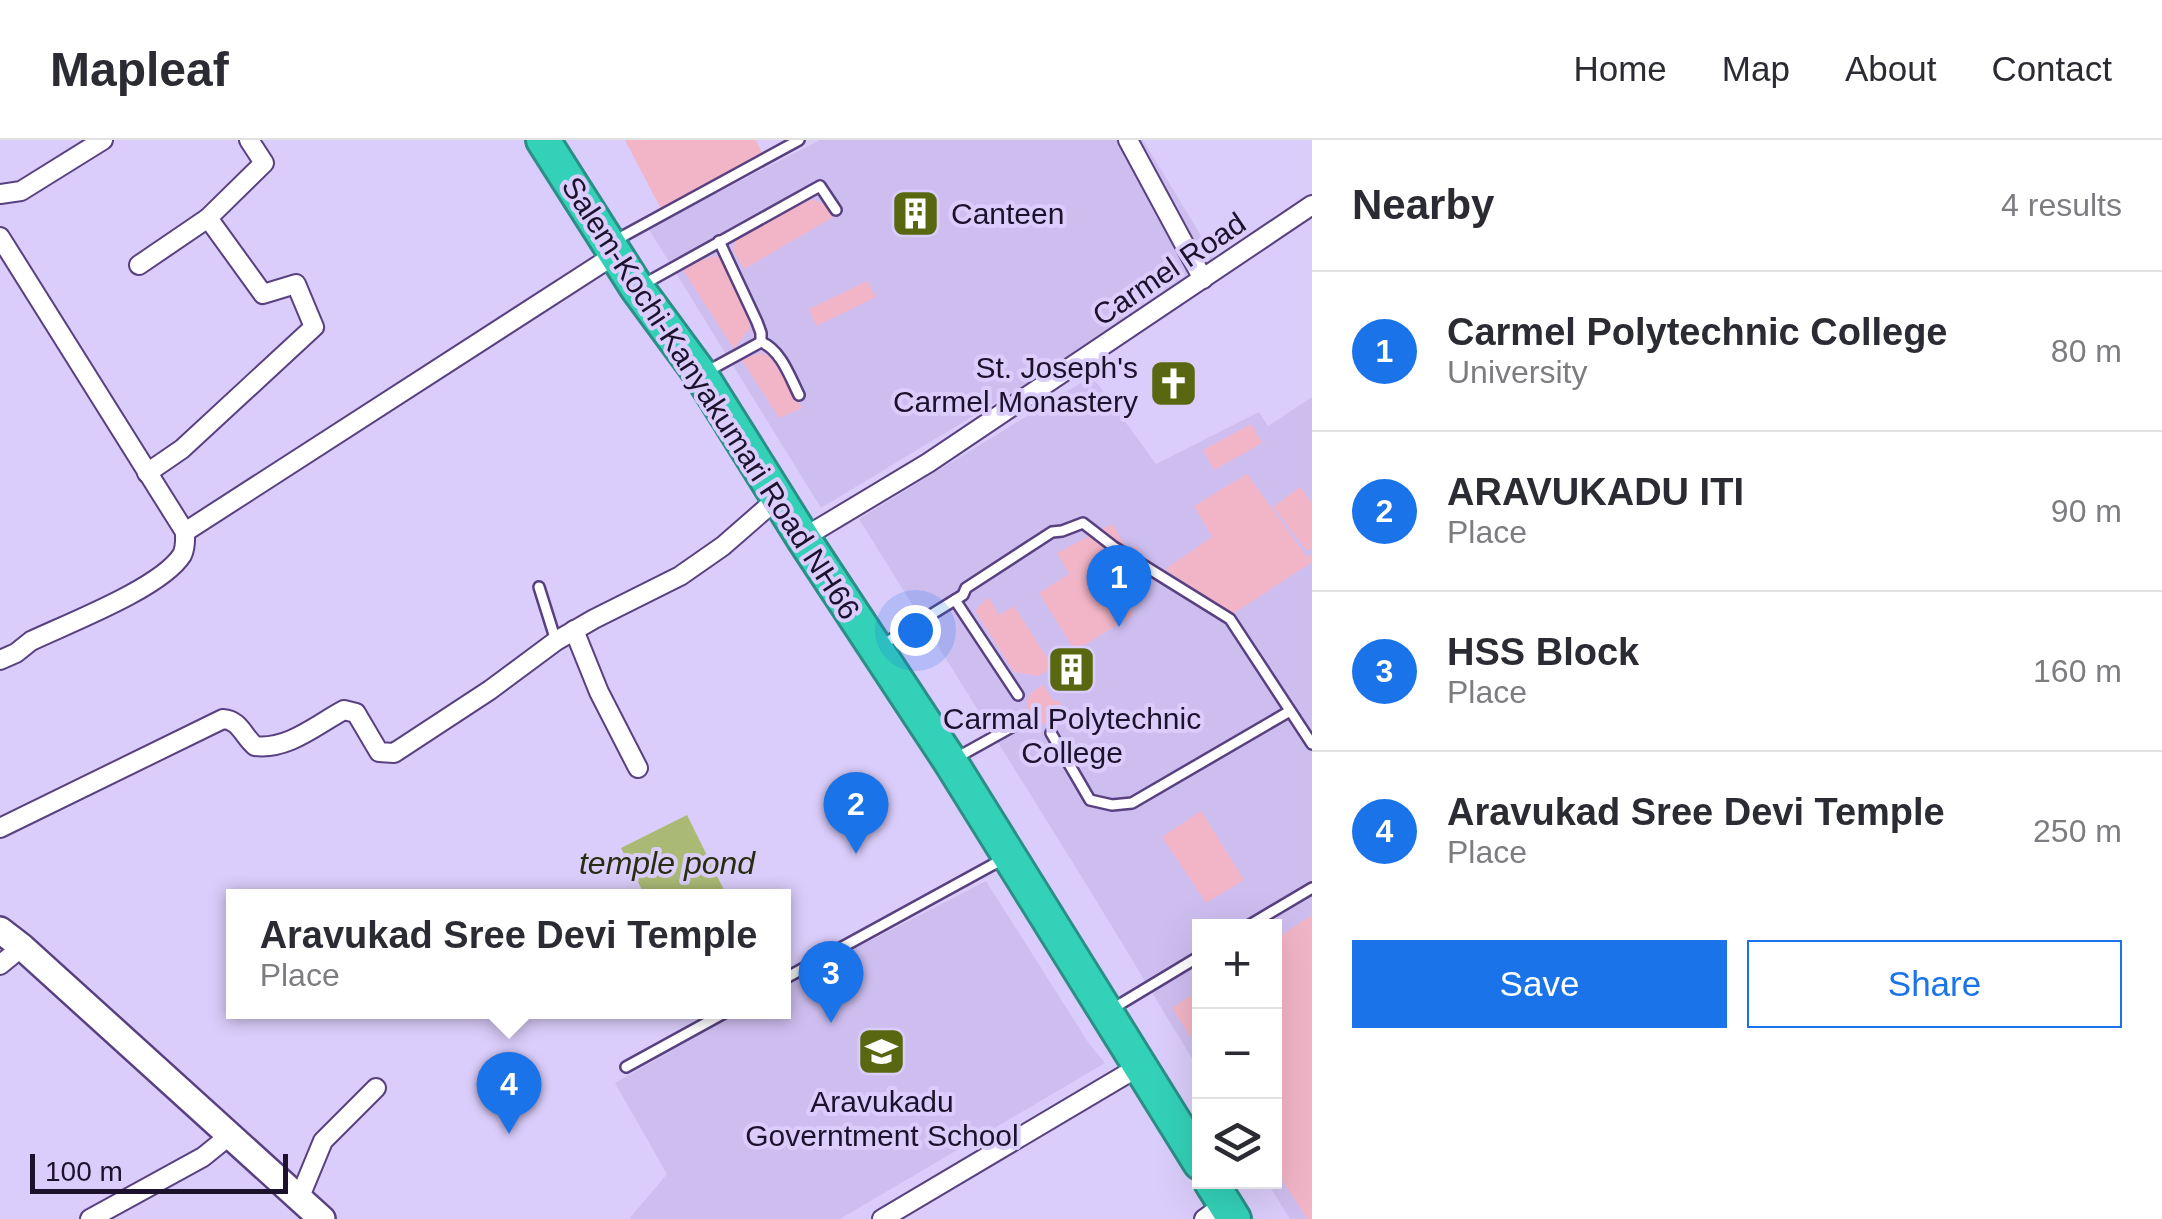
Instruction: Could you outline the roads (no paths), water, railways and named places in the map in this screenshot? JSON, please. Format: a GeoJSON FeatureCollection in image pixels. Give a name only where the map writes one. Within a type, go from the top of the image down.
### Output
{"type":"FeatureCollection","features":[{"type":"Feature","properties":{"kind":"highway","name":"Salem-Kochi-Kanyakumari Road NH66"},"geometry":{"type":"LineString","coordinates":[[543,140],[637,288],[701,375],[950,761],[1192,1150]]}},
{"type":"Feature","properties":{"kind":"main road"},"geometry":{"type":"LineString","coordinates":[[0,930],[322,1219]]}},
{"type":"Feature","properties":{"kind":"street"},"geometry":{"type":"LineString","coordinates":[[0,194],[21,192],[104,140]]}},
{"type":"Feature","properties":{"kind":"street"},"geometry":{"type":"LineString","coordinates":[[139,264],[208,218],[264,163],[249,140]]}},
{"type":"Feature","properties":{"kind":"street"},"geometry":{"type":"LineString","coordinates":[[1128,140],[1202,279]]}},
{"type":"Feature","properties":{"kind":"street","name":"Carmel Road"},"geometry":{"type":"LineString","coordinates":[[804,538],[928,463],[1312,205]]}},
{"type":"Feature","properties":{"kind":"street"},"geometry":{"type":"LineString","coordinates":[[147,473],[182,449],[314,326],[296,284],[262,294],[208,218]]}},
{"type":"Feature","properties":{"kind":"street"},"geometry":{"type":"LineString","coordinates":[[0,237],[185,532],[186,546],[162,576],[144,588],[31,641],[0,660]]}},
{"type":"Feature","properties":{"kind":"street"},"geometry":{"type":"LineString","coordinates":[[185,532],[612,249]]}},
{"type":"Feature","properties":{"kind":"street"},"geometry":{"type":"LineString","coordinates":[[0,828],[223,719],[237,724],[254,746],[264,747],[307,732],[344,710],[356,713],[379,752],[394,753],[556,641],[680,576],[723,546],[778,498]]}},
{"type":"Feature","properties":{"kind":"street"},"geometry":{"type":"LineString","coordinates":[[574,630],[599,692],[638,768]]}},
{"type":"Feature","properties":{"kind":"street"},"geometry":{"type":"LineString","coordinates":[[0,965],[22,946]]}},
{"type":"Feature","properties":{"kind":"street"},"geometry":{"type":"LineString","coordinates":[[882,1219],[1140,1066]]}},
{"type":"Feature","properties":{"kind":"street"},"geometry":{"type":"LineString","coordinates":[[299,1199],[323,1141],[376,1088]]}},
{"type":"Feature","properties":{"kind":"street"},"geometry":{"type":"LineString","coordinates":[[90,1219],[203,1157],[229,1136]]}},
{"type":"Feature","properties":{"kind":"lane"},"geometry":{"type":"LineString","coordinates":[[612,249],[799,140]]}},
{"type":"Feature","properties":{"kind":"lane"},"geometry":{"type":"LineString","coordinates":[[637,288],[820,186],[836,210]]}},
{"type":"Feature","properties":{"kind":"lane"},"geometry":{"type":"LineString","coordinates":[[719,242],[762,332],[761,342]]}},
{"type":"Feature","properties":{"kind":"lane"},"geometry":{"type":"LineString","coordinates":[[701,375],[761,342],[776,353],[800,395]]}},
{"type":"Feature","properties":{"kind":"lane"},"geometry":{"type":"LineString","coordinates":[[876,649],[1052,532],[1084,523],[1114,547],[1230,618],[1312,744]]}},
{"type":"Feature","properties":{"kind":"lane"},"geometry":{"type":"LineString","coordinates":[[539,587],[556,641]]}},
{"type":"Feature","properties":{"kind":"lane"},"geometry":{"type":"LineString","coordinates":[[959,597],[1018,696]]}},
{"type":"Feature","properties":{"kind":"lane"},"geometry":{"type":"LineString","coordinates":[[1051,733],[1090,800],[1122,805],[1159,788],[1290,711]]}},
{"type":"Feature","properties":{"kind":"lane"},"geometry":{"type":"LineString","coordinates":[[950,761],[1019,723]]}},
{"type":"Feature","properties":{"kind":"lane"},"geometry":{"type":"LineString","coordinates":[[791,975],[1009,856]]}},
{"type":"Feature","properties":{"kind":"lane"},"geometry":{"type":"LineString","coordinates":[[1260,919],[1312,888]]}},
{"type":"Feature","properties":{"kind":"lane"},"geometry":{"type":"LineString","coordinates":[[1106,1012],[1192,961]]}},
{"type":"Feature","properties":{"kind":"lane"},"geometry":{"type":"LineString","coordinates":[[626,1068],[714,1019]]}},
{"type":"Feature","properties":{"kind":"water","name":"temple pond"},"geometry":{"type":"Polygon","coordinates":[[[687,815],[724,889],[642,889],[621,848],[687,815]]]}},
{"type":"Feature","properties":{"kind":"place","name":"Canteen"},"geometry":{"type":"Point","coordinates":[916,213]}},
{"type":"Feature","properties":{"kind":"place","name":"St. Joseph's Carmel Monastery"},"geometry":{"type":"Point","coordinates":[1173,384]}},
{"type":"Feature","properties":{"kind":"place","name":"Carmel Polytechnic College"},"geometry":{"type":"Point","coordinates":[1119,627]}},
{"type":"Feature","properties":{"kind":"place","name":"Carmal Polytechnic College"},"geometry":{"type":"Point","coordinates":[1072,669]}},
{"type":"Feature","properties":{"kind":"place","name":"ARAVUKADU ITI"},"geometry":{"type":"Point","coordinates":[856,854]}},
{"type":"Feature","properties":{"kind":"place","name":"HSS Block"},"geometry":{"type":"Point","coordinates":[831,1023]}},
{"type":"Feature","properties":{"kind":"place","name":"Aravukadu Governtment School"},"geometry":{"type":"Point","coordinates":[882,1052]}},
{"type":"Feature","properties":{"kind":"place","name":"Aravukad Sree Devi Temple"},"geometry":{"type":"Point","coordinates":[509,1134]}}]}
